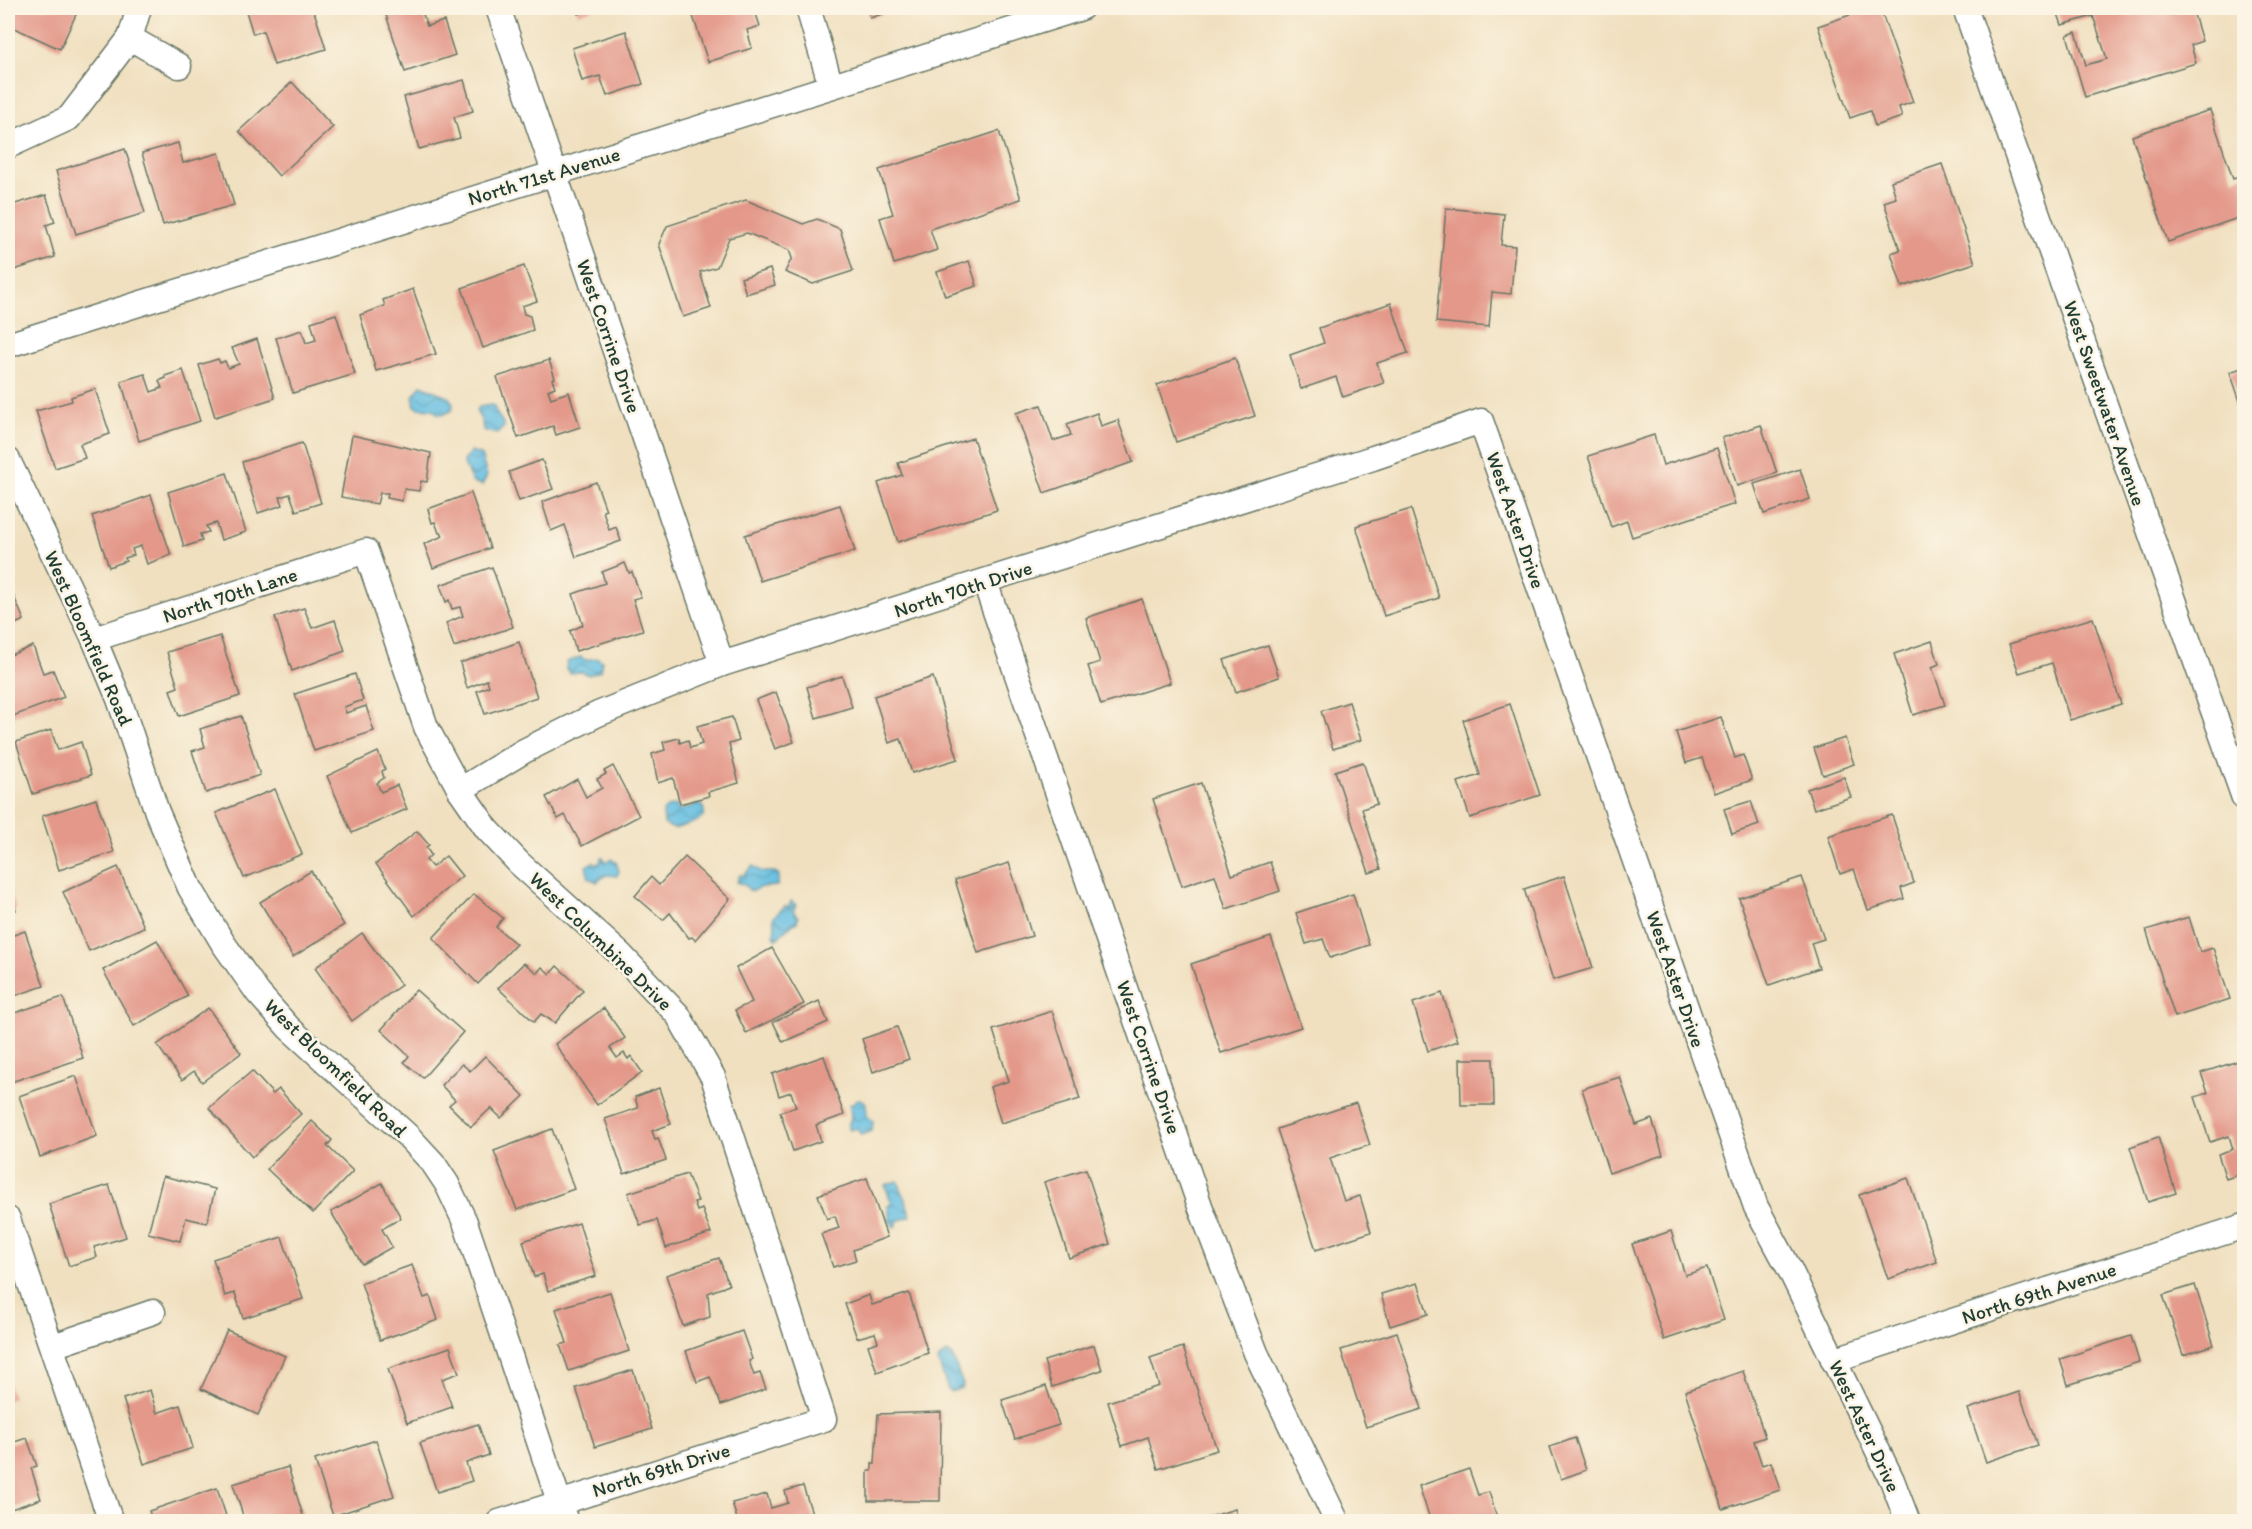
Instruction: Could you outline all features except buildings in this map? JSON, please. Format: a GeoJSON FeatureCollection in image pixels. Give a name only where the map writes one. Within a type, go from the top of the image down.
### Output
{"type":"FeatureCollection","features":[{"type":"Feature","properties":{"kind":"street"},"geometry":{"type":"LineString","coordinates":[[8,146],[69,118],[130,38],[139,8]]}},
{"type":"Feature","properties":{"kind":"street","name":"West Corrine Drive"},"geometry":{"type":"LineString","coordinates":[[498,8],[722,664]]}},
{"type":"Feature","properties":{"kind":"street"},"geometry":{"type":"LineString","coordinates":[[807,8],[831,86]]}},
{"type":"Feature","properties":{"kind":"street","name":"North 71st Avenue"},"geometry":{"type":"LineString","coordinates":[[8,345],[1081,8]]}},
{"type":"Feature","properties":{"kind":"street","name":"West Sweetwater Avenue"},"geometry":{"type":"LineString","coordinates":[[1965,8],[2244,798]]}},
{"type":"Feature","properties":{"kind":"street"},"geometry":{"type":"LineString","coordinates":[[130,38],[179,66]]}},
{"type":"Feature","properties":{"kind":"street","name":"North 70th Drive"},"geometry":{"type":"LineString","coordinates":[[460,790],[524,751],[598,714],[722,664],[986,582],[1481,421]]}},
{"type":"Feature","properties":{"kind":"street","name":"West Aster Drive"},"geometry":{"type":"LineString","coordinates":[[1481,421],[1756,1207],[1790,1270],[1892,1480],[1908,1521]]}},
{"type":"Feature","properties":{"kind":"street","name":"West Bloomfield Road"},"geometry":{"type":"LineString","coordinates":[[8,460],[94,639],[119,699],[157,812],[190,888],[223,943],[258,993],[289,1028],[409,1137],[433,1163],[447,1184],[465,1222],[562,1512]]}},
{"type":"Feature","properties":{"kind":"street","name":"North 70th Lane"},"geometry":{"type":"LineString","coordinates":[[94,639],[366,551]]}},
{"type":"Feature","properties":{"kind":"street","name":"West Columbine Drive"},"geometry":{"type":"LineString","coordinates":[[366,551],[426,727],[460,790],[487,829],[519,863],[621,954],[678,1015],[713,1077],[824,1419]]}},
{"type":"Feature","properties":{"kind":"street","name":"West Corrine Drive"},"geometry":{"type":"LineString","coordinates":[[986,582],[1200,1206],[1256,1353],[1337,1521]]}},
{"type":"Feature","properties":{"kind":"street"},"geometry":{"type":"LineString","coordinates":[[8,1219],[111,1521]]}},
{"type":"Feature","properties":{"kind":"street","name":"North 69th Avenue"},"geometry":{"type":"LineString","coordinates":[[1833,1360],[2244,1226]]}},
{"type":"Feature","properties":{"kind":"street"},"geometry":{"type":"LineString","coordinates":[[53,1346],[153,1312]]}},
{"type":"Feature","properties":{"kind":"street","name":"North 69th Drive"},"geometry":{"type":"LineString","coordinates":[[499,1521],[562,1512],[824,1419]]}},
{"type":"Feature","properties":{"kind":"water"},"geometry":{"type":"Polygon","coordinates":[[[421,385],[449,397],[453,404],[452,410],[445,414],[438,414],[433,409],[415,406],[413,396],[421,385]]]}},
{"type":"Feature","properties":{"kind":"water"},"geometry":{"type":"Polygon","coordinates":[[[494,406],[504,427],[497,434],[483,430],[482,421],[476,411],[479,407],[494,406]]]}},
{"type":"Feature","properties":{"kind":"water"},"geometry":{"type":"Polygon","coordinates":[[[470,452],[481,455],[487,476],[482,485],[472,482],[463,461],[470,452]]]}},
{"type":"Feature","properties":{"kind":"water"},"geometry":{"type":"Polygon","coordinates":[[[580,657],[585,660],[598,658],[602,661],[600,671],[589,675],[582,672],[570,673],[566,669],[567,662],[580,657]]]}},
{"type":"Feature","properties":{"kind":"water"},"geometry":{"type":"Polygon","coordinates":[[[676,805],[679,811],[701,805],[704,810],[701,819],[674,829],[664,824],[663,812],[668,807],[676,805]]]}},
{"type":"Feature","properties":{"kind":"water"},"geometry":{"type":"Polygon","coordinates":[[[601,857],[605,862],[611,859],[616,862],[619,871],[617,876],[606,875],[597,882],[589,878],[586,866],[593,862],[600,864],[601,857]]]}},
{"type":"Feature","properties":{"kind":"water"},"geometry":{"type":"Polygon","coordinates":[[[753,866],[762,872],[775,872],[779,875],[777,886],[761,887],[753,891],[737,882],[740,875],[744,875],[753,866]]]}},
{"type":"Feature","properties":{"kind":"water"},"geometry":{"type":"Polygon","coordinates":[[[791,901],[796,905],[793,911],[798,917],[797,922],[787,928],[777,939],[774,935],[773,918],[785,906],[789,908],[791,901]]]}},
{"type":"Feature","properties":{"kind":"water"},"geometry":{"type":"Polygon","coordinates":[[[858,1099],[866,1103],[867,1116],[873,1122],[872,1131],[861,1135],[857,1128],[849,1130],[848,1126],[851,1118],[850,1105],[858,1099]]]}},
{"type":"Feature","properties":{"kind":"water"},"geometry":{"type":"Polygon","coordinates":[[[898,1181],[911,1216],[897,1221],[894,1227],[890,1221],[888,1206],[892,1204],[885,1185],[898,1181]]]}},
{"type":"Feature","properties":{"kind":"water"},"geometry":{"type":"Polygon","coordinates":[[[947,1353],[952,1355],[963,1385],[962,1388],[951,1392],[948,1390],[938,1361],[947,1353]]]}}]}
